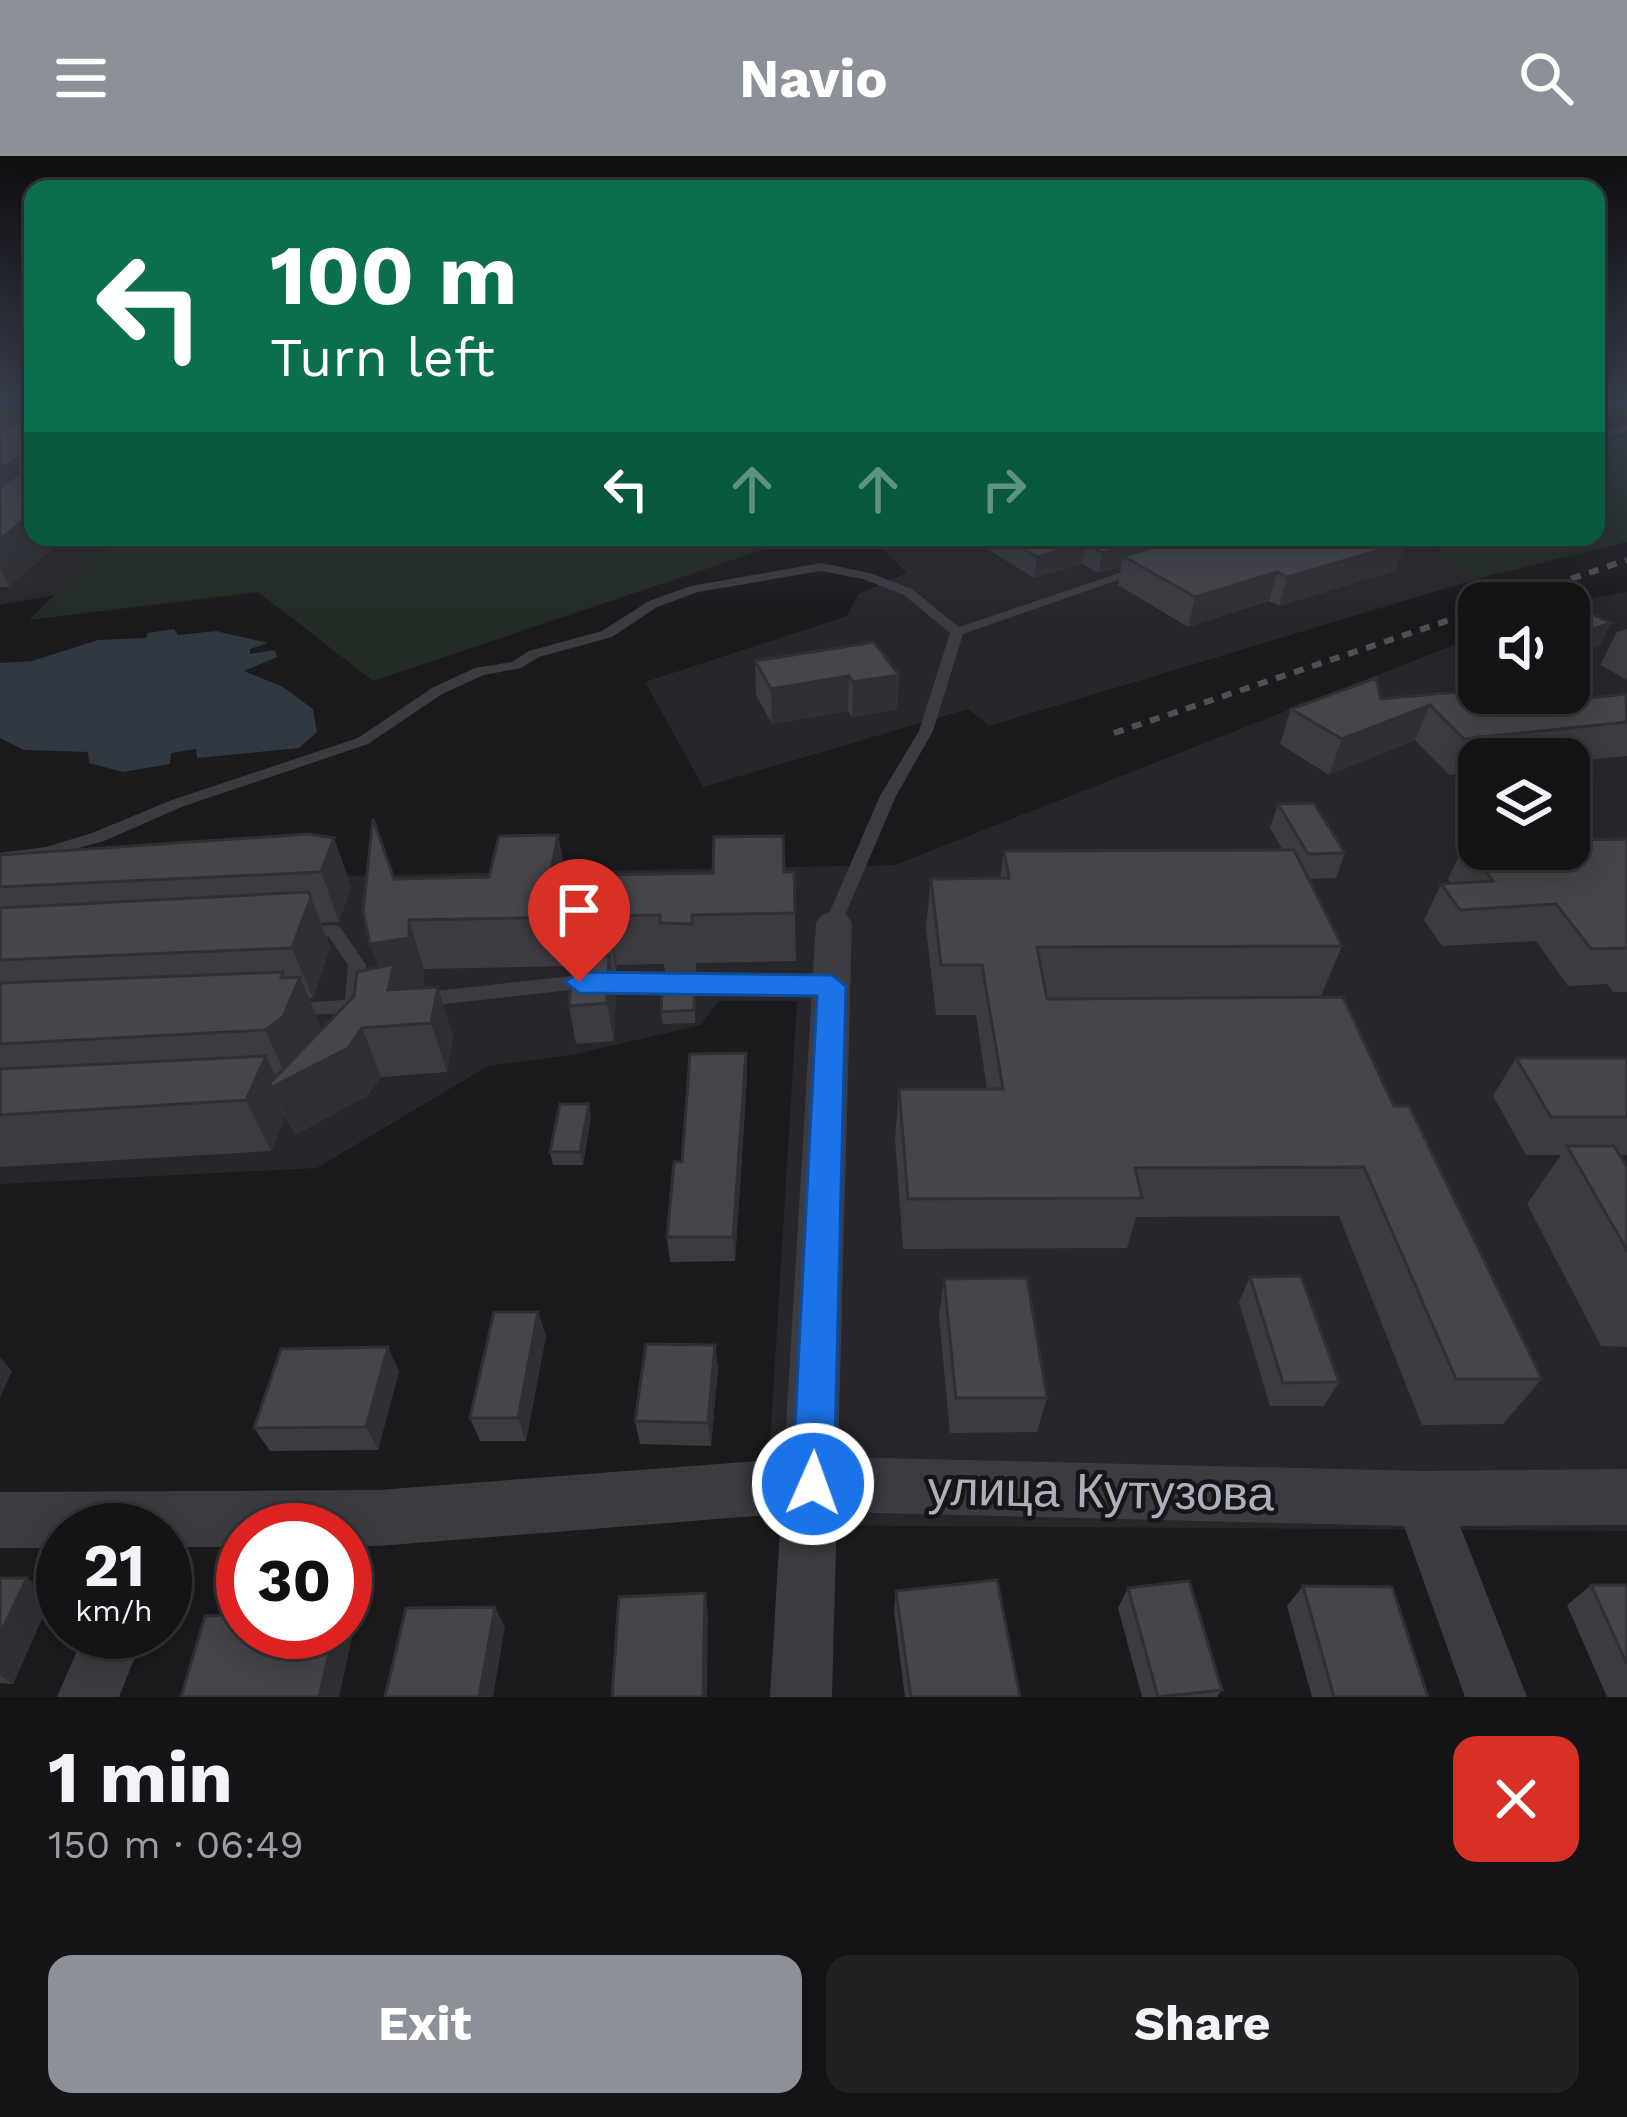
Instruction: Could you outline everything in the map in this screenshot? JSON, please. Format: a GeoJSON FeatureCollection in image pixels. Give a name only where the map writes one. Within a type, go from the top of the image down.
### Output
{"type":"FeatureCollection","features":[{"type":"Feature","properties":{"kind":"street"},"geometry":{"type":"LineString","coordinates":[[801,1697],[834,922]]}},
{"type":"Feature","properties":{"kind":"street","name":"улица Кутузова"},"geometry":{"type":"LineString","coordinates":[[192,1524],[378,1518],[813,1484],[1422,1499],[1627,1497]]}},
{"type":"Feature","properties":{"kind":"street"},"geometry":{"type":"LineString","coordinates":[[1422,1499],[1496,1697]]}},
{"type":"Feature","properties":{"kind":"street","name":"улица Кутузова"},"geometry":{"type":"LineString","coordinates":[[0,1520],[36,1521]]}},
{"type":"Feature","properties":{"kind":"street"},"geometry":{"type":"LineString","coordinates":[[88,1697],[104,1659]]}},
{"type":"Feature","properties":{"kind":"lane"},"geometry":{"type":"LineString","coordinates":[[957,632],[1168,562]]}},
{"type":"Feature","properties":{"kind":"lane"},"geometry":{"type":"LineString","coordinates":[[0,858],[47,852],[98,837],[178,803],[363,741],[437,691],[480,671],[607,634],[653,604],[694,589],[821,567],[866,576],[908,592],[957,632]]}},
{"type":"Feature","properties":{"kind":"lane"},"geometry":{"type":"LineString","coordinates":[[834,922],[888,796],[926,731],[957,632]]}},
{"type":"Feature","properties":{"kind":"lane"},"geometry":{"type":"LineString","coordinates":[[287,934],[334,931],[357,965],[352,1017]]}},
{"type":"Feature","properties":{"kind":"lane"},"geometry":{"type":"LineString","coordinates":[[260,1012],[352,1017],[579,982],[832,986]]}},
{"type":"Feature","properties":{"kind":"shaded area"},"geometry":{"type":"Polygon","coordinates":[[[0,473],[16,473],[24,503],[24,546],[104,546],[55,595],[0,605],[0,473]]]}},
{"type":"Feature","properties":{"kind":"shaded area"},"geometry":{"type":"Polygon","coordinates":[[[1605,473],[1627,473],[1627,542],[1480,578],[1426,546],[1605,546],[1605,473]]]}},
{"type":"Feature","properties":{"kind":"shaded area"},"geometry":{"type":"Polygon","coordinates":[[[104,546],[774,546],[373,681],[258,592],[29,620],[104,546]]]}},
{"type":"Feature","properties":{"kind":"shaded area"},"geometry":{"type":"Polygon","coordinates":[[[879,546],[1426,546],[1480,578],[989,726],[968,709],[703,787],[645,682],[847,616],[858,594],[907,573],[879,546]]]}},
{"type":"Feature","properties":{"kind":"shaded area"},"geometry":{"type":"Polygon","coordinates":[[[1627,592],[1627,1531],[765,1525],[797,1001],[719,1001],[701,1025],[572,1055],[488,1066],[317,1168],[0,1184],[0,903],[331,876],[895,865],[1458,643],[1458,714],[1590,714],[1590,598],[1627,592]]]}},
{"type":"Feature","properties":{"kind":"shaded area"},"geometry":{"type":"Polygon","coordinates":[[[174,629],[178,635],[216,631],[268,643],[250,649],[250,654],[275,650],[277,657],[244,671],[283,687],[313,709],[317,732],[299,748],[197,758],[196,749],[171,753],[170,764],[123,772],[89,763],[88,752],[24,750],[0,738],[0,663],[32,661],[98,640],[146,638],[148,633],[174,629]]]}},
{"type":"Feature","properties":{"kind":"building"},"geometry":{"type":"Polygon","coordinates":[[[24,473],[24,520],[0,540],[0,487],[24,473]]]}},
{"type":"Feature","properties":{"kind":"building"},"geometry":{"type":"Polygon","coordinates":[[[1018,546],[1076,546],[1037,557],[1018,546]]]}},
{"type":"Feature","properties":{"kind":"building"},"geometry":{"type":"Polygon","coordinates":[[[1091,546],[1126,546],[1102,553],[1091,546]]]}},
{"type":"Feature","properties":{"kind":"building"},"geometry":{"type":"Polygon","coordinates":[[[1157,546],[1395,546],[1287,577],[1277,572],[1195,597],[1123,556],[1157,546]]]}},
{"type":"Feature","properties":{"kind":"building"},"geometry":{"type":"Polygon","coordinates":[[[1590,613],[1611,623],[1590,630],[1590,613]]]}},
{"type":"Feature","properties":{"kind":"building"},"geometry":{"type":"Polygon","coordinates":[[[874,642],[899,675],[853,682],[849,676],[771,689],[755,661],[874,642]]]}},
{"type":"Feature","properties":{"kind":"building"},"geometry":{"type":"Polygon","coordinates":[[[1376,678],[1381,699],[1458,692],[1458,714],[1590,714],[1590,698],[1626,694],[1627,722],[1463,738],[1430,705],[1342,739],[1291,709],[1376,678]]]}},
{"type":"Feature","properties":{"kind":"building"},"geometry":{"type":"Polygon","coordinates":[[[1314,803],[1345,853],[1308,854],[1278,804],[1314,803]]]}},
{"type":"Feature","properties":{"kind":"building"},"geometry":{"type":"Polygon","coordinates":[[[373,819],[394,879],[489,877],[499,836],[558,835],[550,876],[713,873],[714,837],[783,836],[784,872],[794,872],[795,913],[692,915],[692,924],[660,923],[660,915],[609,916],[609,923],[572,922],[573,917],[409,920],[409,938],[370,944],[363,911],[373,819]]]}},
{"type":"Feature","properties":{"kind":"building"},"geometry":{"type":"Polygon","coordinates":[[[308,834],[334,838],[321,872],[0,887],[0,855],[308,834]]]}},
{"type":"Feature","properties":{"kind":"building"},"geometry":{"type":"Polygon","coordinates":[[[1627,839],[1627,948],[1591,949],[1556,904],[1460,910],[1441,884],[1493,881],[1485,870],[1590,870],[1590,840],[1627,839]]]}},
{"type":"Feature","properties":{"kind":"building"},"geometry":{"type":"Polygon","coordinates":[[[1294,850],[1342,946],[1037,947],[1047,999],[1343,997],[1394,1106],[1409,1106],[1542,1379],[1456,1379],[1364,1167],[1135,1168],[1142,1198],[908,1199],[899,1089],[1003,1089],[982,965],[941,965],[931,879],[1009,878],[1004,851],[1294,850]]]}},
{"type":"Feature","properties":{"kind":"building"},"geometry":{"type":"Polygon","coordinates":[[[308,892],[311,897],[292,948],[0,960],[0,908],[308,892]]]}},
{"type":"Feature","properties":{"kind":"building"},"geometry":{"type":"Polygon","coordinates":[[[573,956],[609,956],[607,1003],[569,1006],[573,956]]]}},
{"type":"Feature","properties":{"kind":"building"},"geometry":{"type":"Polygon","coordinates":[[[394,964],[388,990],[438,987],[431,1023],[362,1028],[348,1048],[272,1087],[270,1083],[354,996],[357,972],[394,964]]]}},
{"type":"Feature","properties":{"kind":"building"},"geometry":{"type":"Polygon","coordinates":[[[283,972],[281,978],[300,977],[283,1017],[265,1030],[0,1044],[0,983],[283,972]]]}},
{"type":"Feature","properties":{"kind":"building"},"geometry":{"type":"Polygon","coordinates":[[[663,982],[695,982],[694,1010],[661,1012],[663,982]]]}},
{"type":"Feature","properties":{"kind":"building"},"geometry":{"type":"Polygon","coordinates":[[[746,1053],[733,1237],[667,1237],[674,1162],[682,1162],[690,1054],[746,1053]]]}},
{"type":"Feature","properties":{"kind":"building"},"geometry":{"type":"Polygon","coordinates":[[[266,1056],[246,1100],[0,1115],[0,1069],[266,1056]]]}},
{"type":"Feature","properties":{"kind":"building"},"geometry":{"type":"Polygon","coordinates":[[[1516,1058],[1627,1058],[1627,1117],[1551,1117],[1516,1058]]]}},
{"type":"Feature","properties":{"kind":"building"},"geometry":{"type":"Polygon","coordinates":[[[560,1104],[589,1104],[580,1152],[550,1152],[560,1104]]]}},
{"type":"Feature","properties":{"kind":"building"},"geometry":{"type":"Polygon","coordinates":[[[1567,1146],[1614,1146],[1627,1167],[1627,1250],[1567,1146]]]}},
{"type":"Feature","properties":{"kind":"building"},"geometry":{"type":"Polygon","coordinates":[[[1301,1276],[1339,1382],[1283,1383],[1250,1277],[1301,1276]]]}},
{"type":"Feature","properties":{"kind":"building"},"geometry":{"type":"Polygon","coordinates":[[[1027,1278],[1047,1398],[956,1398],[944,1279],[1027,1278]]]}},
{"type":"Feature","properties":{"kind":"building"},"geometry":{"type":"Polygon","coordinates":[[[494,1312],[538,1312],[518,1418],[470,1418],[494,1312]]]}},
{"type":"Feature","properties":{"kind":"building"},"geometry":{"type":"Polygon","coordinates":[[[646,1344],[715,1345],[708,1423],[635,1421],[646,1344]]]}},
{"type":"Feature","properties":{"kind":"building"},"geometry":{"type":"Polygon","coordinates":[[[388,1347],[366,1427],[254,1428],[281,1349],[388,1347]]]}},
{"type":"Feature","properties":{"kind":"building"},"geometry":{"type":"Polygon","coordinates":[[[0,1578],[27,1578],[0,1634],[0,1578]]]}},
{"type":"Feature","properties":{"kind":"building"},"geometry":{"type":"Polygon","coordinates":[[[997,1580],[1020,1697],[911,1697],[896,1591],[997,1580]]]}},
{"type":"Feature","properties":{"kind":"building"},"geometry":{"type":"Polygon","coordinates":[[[1189,1581],[1222,1690],[1158,1697],[1128,1588],[1189,1581]]]}},
{"type":"Feature","properties":{"kind":"building"},"geometry":{"type":"Polygon","coordinates":[[[1591,1585],[1627,1585],[1627,1664],[1591,1585]]]}},
{"type":"Feature","properties":{"kind":"building"},"geometry":{"type":"Polygon","coordinates":[[[1303,1586],[1392,1587],[1428,1697],[1334,1697],[1303,1586]]]}},
{"type":"Feature","properties":{"kind":"building"},"geometry":{"type":"Polygon","coordinates":[[[705,1593],[703,1697],[612,1697],[619,1597],[705,1593]]]}},
{"type":"Feature","properties":{"kind":"building"},"geometry":{"type":"Polygon","coordinates":[[[495,1607],[479,1697],[385,1697],[406,1608],[495,1607]]]}},
{"type":"Feature","properties":{"kind":"building"},"geometry":{"type":"Polygon","coordinates":[[[216,1615],[216,1659],[328,1659],[319,1697],[181,1697],[205,1616],[216,1615]]]}},
{"type":"Feature","properties":{"kind":"railway"},"geometry":{"type":"LineString","coordinates":[[1562,582],[1627,560]]}},
{"type":"Feature","properties":{"kind":"railway"},"geometry":{"type":"LineString","coordinates":[[1114,733],[1458,617]]}},
{"type":"Feature","properties":{"kind":"route"},"geometry":{"type":"LineString","coordinates":[[579,982],[832,986],[813,1484]]}}]}
